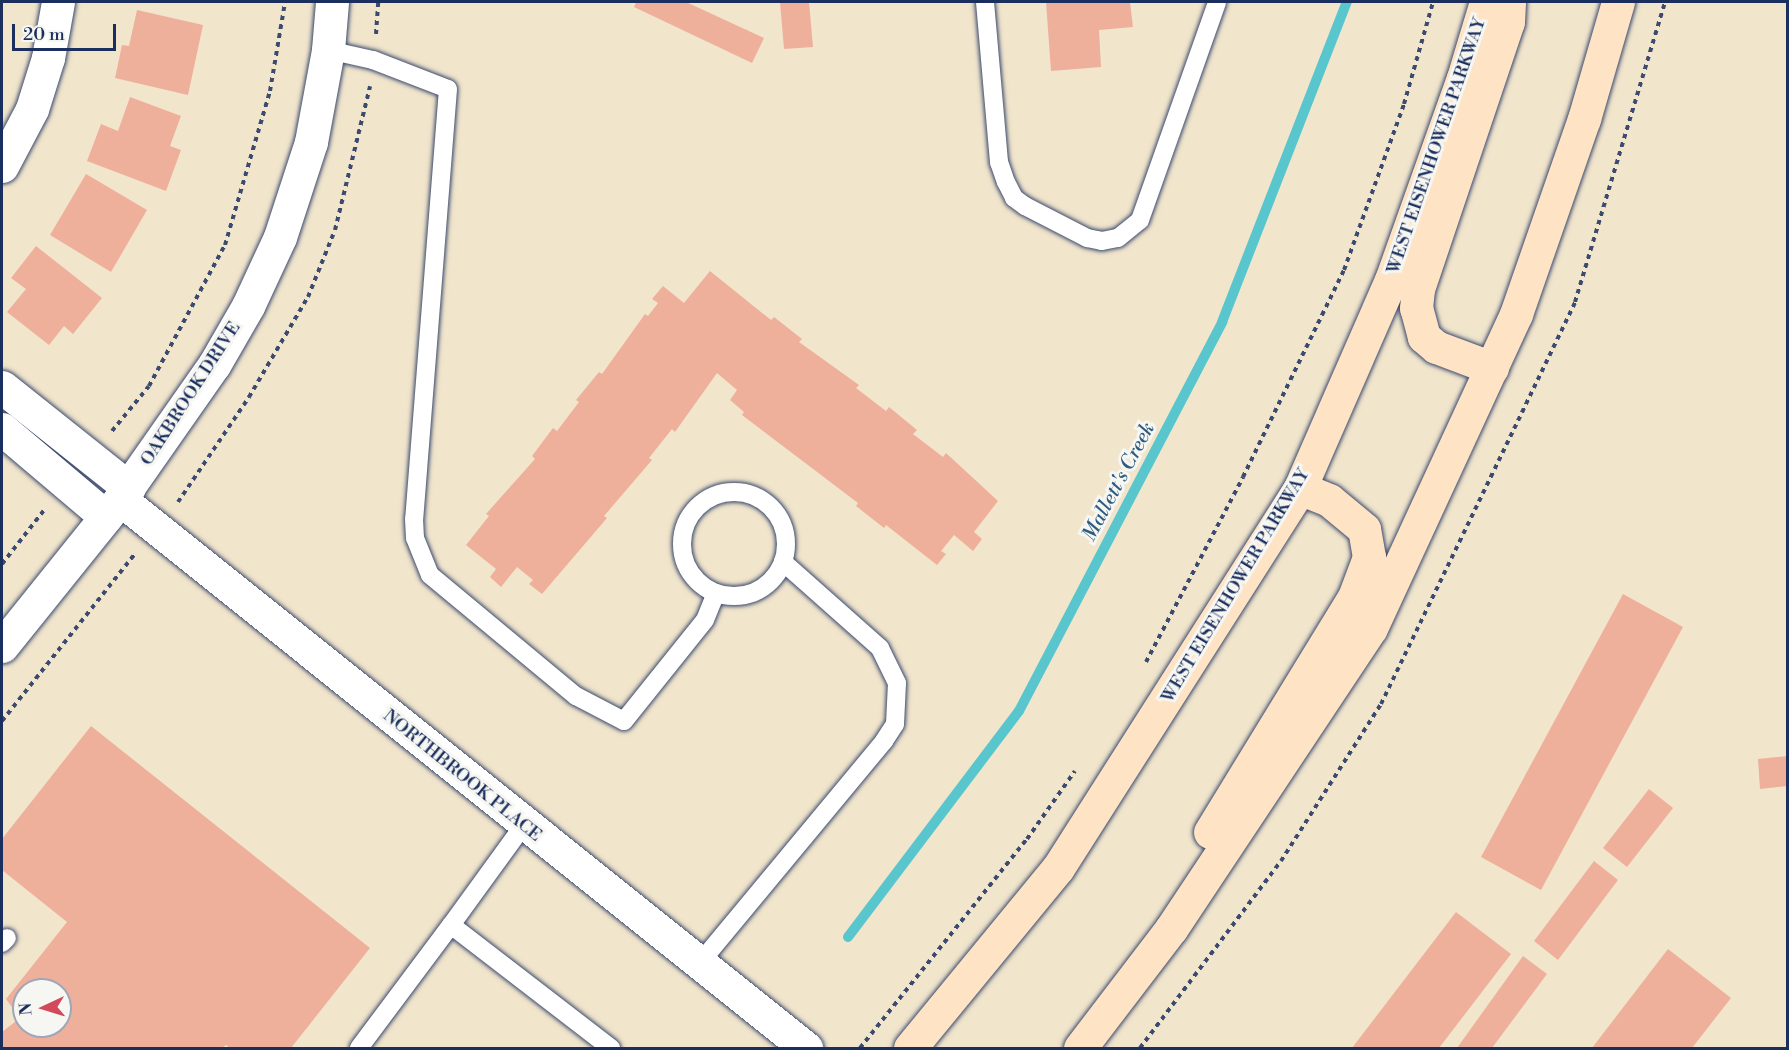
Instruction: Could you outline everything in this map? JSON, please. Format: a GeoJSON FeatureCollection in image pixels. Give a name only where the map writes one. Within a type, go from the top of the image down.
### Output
{"type":"FeatureCollection","features":[{"type":"Feature","properties":{"kind":"main road","name":"WEST EISENHOWER PARKWAY"},"geometry":{"type":"LineString","coordinates":[[910,1048],[1058,868],[1300,488],[1391,279],[1464,78],[1486,2]]}},
{"type":"Feature","properties":{"kind":"main road"},"geometry":{"type":"LineString","coordinates":[[1492,368],[1436,347],[1424,337],[1416,308],[1418,289],[1508,22],[1509,2]]}},
{"type":"Feature","properties":{"kind":"main road"},"geometry":{"type":"LineString","coordinates":[[1080,1048],[1171,929],[1371,628],[1516,314],[1584,119],[1618,2]]}},
{"type":"Feature","properties":{"kind":"main road"},"geometry":{"type":"LineString","coordinates":[[1171,929],[1191,862],[1354,597],[1369,557],[1364,529],[1329,500],[1300,488]]}},
{"type":"Feature","properties":{"kind":"street"},"geometry":{"type":"LineString","coordinates":[[2,166],[32,110],[48,58],[58,2]]}},
{"type":"Feature","properties":{"kind":"street","name":"OAKBROOK DRIVE"},"geometry":{"type":"LineString","coordinates":[[2,646],[119,501],[214,365],[248,306],[280,237],[310,142],[328,50],[332,2]]}},
{"type":"Feature","properties":{"kind":"street","name":"NORTHBROOK PLACE"},"geometry":{"type":"LineString","coordinates":[[2,387],[119,501],[523,826],[806,1048]]}},
{"type":"Feature","properties":{"kind":"street","name":"NORTHBROOK PLACE"},"geometry":{"type":"LineString","coordinates":[[2,429],[119,501]]}},
{"type":"Feature","properties":{"kind":"lane"},"geometry":{"type":"LineString","coordinates":[[985,2],[999,162],[1005,182],[1014,198],[1025,206],[1087,238],[1102,241],[1118,238],[1140,220],[1216,2]]}},
{"type":"Feature","properties":{"kind":"lane"},"geometry":{"type":"LineString","coordinates":[[328,50],[373,60],[448,89],[414,519],[415,538],[430,575],[576,696],[624,721],[705,620],[716,593]]}},
{"type":"Feature","properties":{"kind":"lane"},"geometry":{"type":"LineString","coordinates":[[732,491],[752,494],[769,505],[782,522],[786,542],[783,562],[772,580],[756,592],[736,596],[716,593],[698,582],[686,566],[681,546],[684,525],[695,508],[712,496],[732,491]]}},
{"type":"Feature","properties":{"kind":"lane"},"geometry":{"type":"LineString","coordinates":[[699,964],[895,724],[897,683],[880,648],[783,562]]}},
{"type":"Feature","properties":{"kind":"lane"},"geometry":{"type":"LineString","coordinates":[[359,1048],[523,826]]}},
{"type":"Feature","properties":{"kind":"lane"},"geometry":{"type":"LineString","coordinates":[[451,925],[611,1048]]}},
{"type":"Feature","properties":{"kind":"path"},"geometry":{"type":"LineString","coordinates":[[107,434],[150,386],[225,245],[270,91],[285,2]]}},
{"type":"Feature","properties":{"kind":"path"},"geometry":{"type":"LineString","coordinates":[[377,25],[378,2]]}},
{"type":"Feature","properties":{"kind":"path"},"geometry":{"type":"LineString","coordinates":[[1144,664],[1243,477],[1344,270],[1404,104],[1433,2]]}},
{"type":"Feature","properties":{"kind":"path"},"geometry":{"type":"LineString","coordinates":[[184,494],[249,397],[308,297],[335,230],[369,98]]}},
{"type":"Feature","properties":{"kind":"path"},"geometry":{"type":"LineString","coordinates":[[2,564],[51,502]]}},
{"type":"Feature","properties":{"kind":"path"},"geometry":{"type":"LineString","coordinates":[[2,721],[123,570]]}},
{"type":"Feature","properties":{"kind":"path"},"geometry":{"type":"LineString","coordinates":[[860,1048],[1027,839],[1081,763]]}},
{"type":"Feature","properties":{"kind":"building"},"geometry":{"type":"Polygon","coordinates":[[[636,2],[686,2],[764,38],[752,63],[634,7],[636,2]]]}},
{"type":"Feature","properties":{"kind":"building"},"geometry":{"type":"Polygon","coordinates":[[[780,2],[809,2],[813,47],[784,49],[780,2]]]}},
{"type":"Feature","properties":{"kind":"building"},"geometry":{"type":"Polygon","coordinates":[[[1046,2],[1130,2],[1133,27],[1099,30],[1101,67],[1051,71],[1046,2]]]}},
{"type":"Feature","properties":{"kind":"building"},"geometry":{"type":"Polygon","coordinates":[[[137,10],[203,25],[188,95],[115,78],[122,45],[129,46],[137,10]]]}},
{"type":"Feature","properties":{"kind":"building"},"geometry":{"type":"Polygon","coordinates":[[[130,97],[181,116],[170,146],[181,150],[166,191],[87,161],[101,124],[118,131],[130,97]]]}},
{"type":"Feature","properties":{"kind":"building"},"geometry":{"type":"Polygon","coordinates":[[[86,174],[147,210],[111,272],[50,235],[86,174]]]}},
{"type":"Feature","properties":{"kind":"building"},"geometry":{"type":"Polygon","coordinates":[[[36,246],[102,298],[73,334],[64,326],[49,345],[7,312],[26,289],[11,278],[36,246]]]}},
{"type":"Feature","properties":{"kind":"building"},"geometry":{"type":"Polygon","coordinates":[[[710,271],[771,320],[774,317],[802,339],[799,342],[859,385],[856,388],[886,411],[889,407],[917,430],[913,434],[943,457],[946,453],[998,501],[974,532],[982,539],[973,551],[954,535],[941,551],[946,554],[937,565],[886,525],[884,528],[856,506],[858,503],[742,415],[744,412],[730,400],[737,390],[717,373],[675,432],[672,429],[649,458],[652,460],[604,516],[607,518],[542,594],[529,584],[533,580],[517,567],[501,587],[490,577],[496,569],[466,545],[489,516],[486,514],[535,459],[532,456],[553,428],[557,431],[579,402],[576,400],[599,372],[602,374],[645,314],[648,316],[658,303],[652,299],[663,286],[684,303],[710,271]]]}},
{"type":"Feature","properties":{"kind":"building"},"geometry":{"type":"Polygon","coordinates":[[[1623,594],[1683,627],[1541,890],[1481,857],[1623,594]]]}},
{"type":"Feature","properties":{"kind":"building"},"geometry":{"type":"Polygon","coordinates":[[[91,726],[370,948],[291,1048],[230,1048],[226,1045],[222,1048],[2,1048],[2,1032],[12,1024],[12,1038],[72,1038],[72,978],[23,978],[67,922],[2,870],[2,839],[91,726]]]}},
{"type":"Feature","properties":{"kind":"building"},"geometry":{"type":"Polygon","coordinates":[[[1788,756],[1788,786],[1760,789],[1758,759],[1788,756]]]}},
{"type":"Feature","properties":{"kind":"building"},"geometry":{"type":"Polygon","coordinates":[[[1649,789],[1673,808],[1627,867],[1603,848],[1649,789]]]}},
{"type":"Feature","properties":{"kind":"building"},"geometry":{"type":"Polygon","coordinates":[[[1594,861],[1618,880],[1558,960],[1534,941],[1594,861]]]}},
{"type":"Feature","properties":{"kind":"building"},"geometry":{"type":"Polygon","coordinates":[[[1456,912],[1511,954],[1439,1048],[1352,1048],[1456,912]]]}},
{"type":"Feature","properties":{"kind":"building"},"geometry":{"type":"Polygon","coordinates":[[[1668,949],[1731,998],[1692,1048],[1592,1048],[1668,949]]]}},
{"type":"Feature","properties":{"kind":"building"},"geometry":{"type":"Polygon","coordinates":[[[1523,956],[1547,974],[1492,1048],[1457,1048],[1523,956]]]}},
{"type":"Feature","properties":{"kind":"building"},"geometry":{"type":"Polygon","coordinates":[[[12,991],[12,1007],[6,999],[12,991]]]}},
{"type":"Feature","properties":{"kind":"waterway","name":"Mallett's Creek"},"geometry":{"type":"LineString","coordinates":[[848,937],[1019,711],[1222,322],[1347,2]]}}]}
